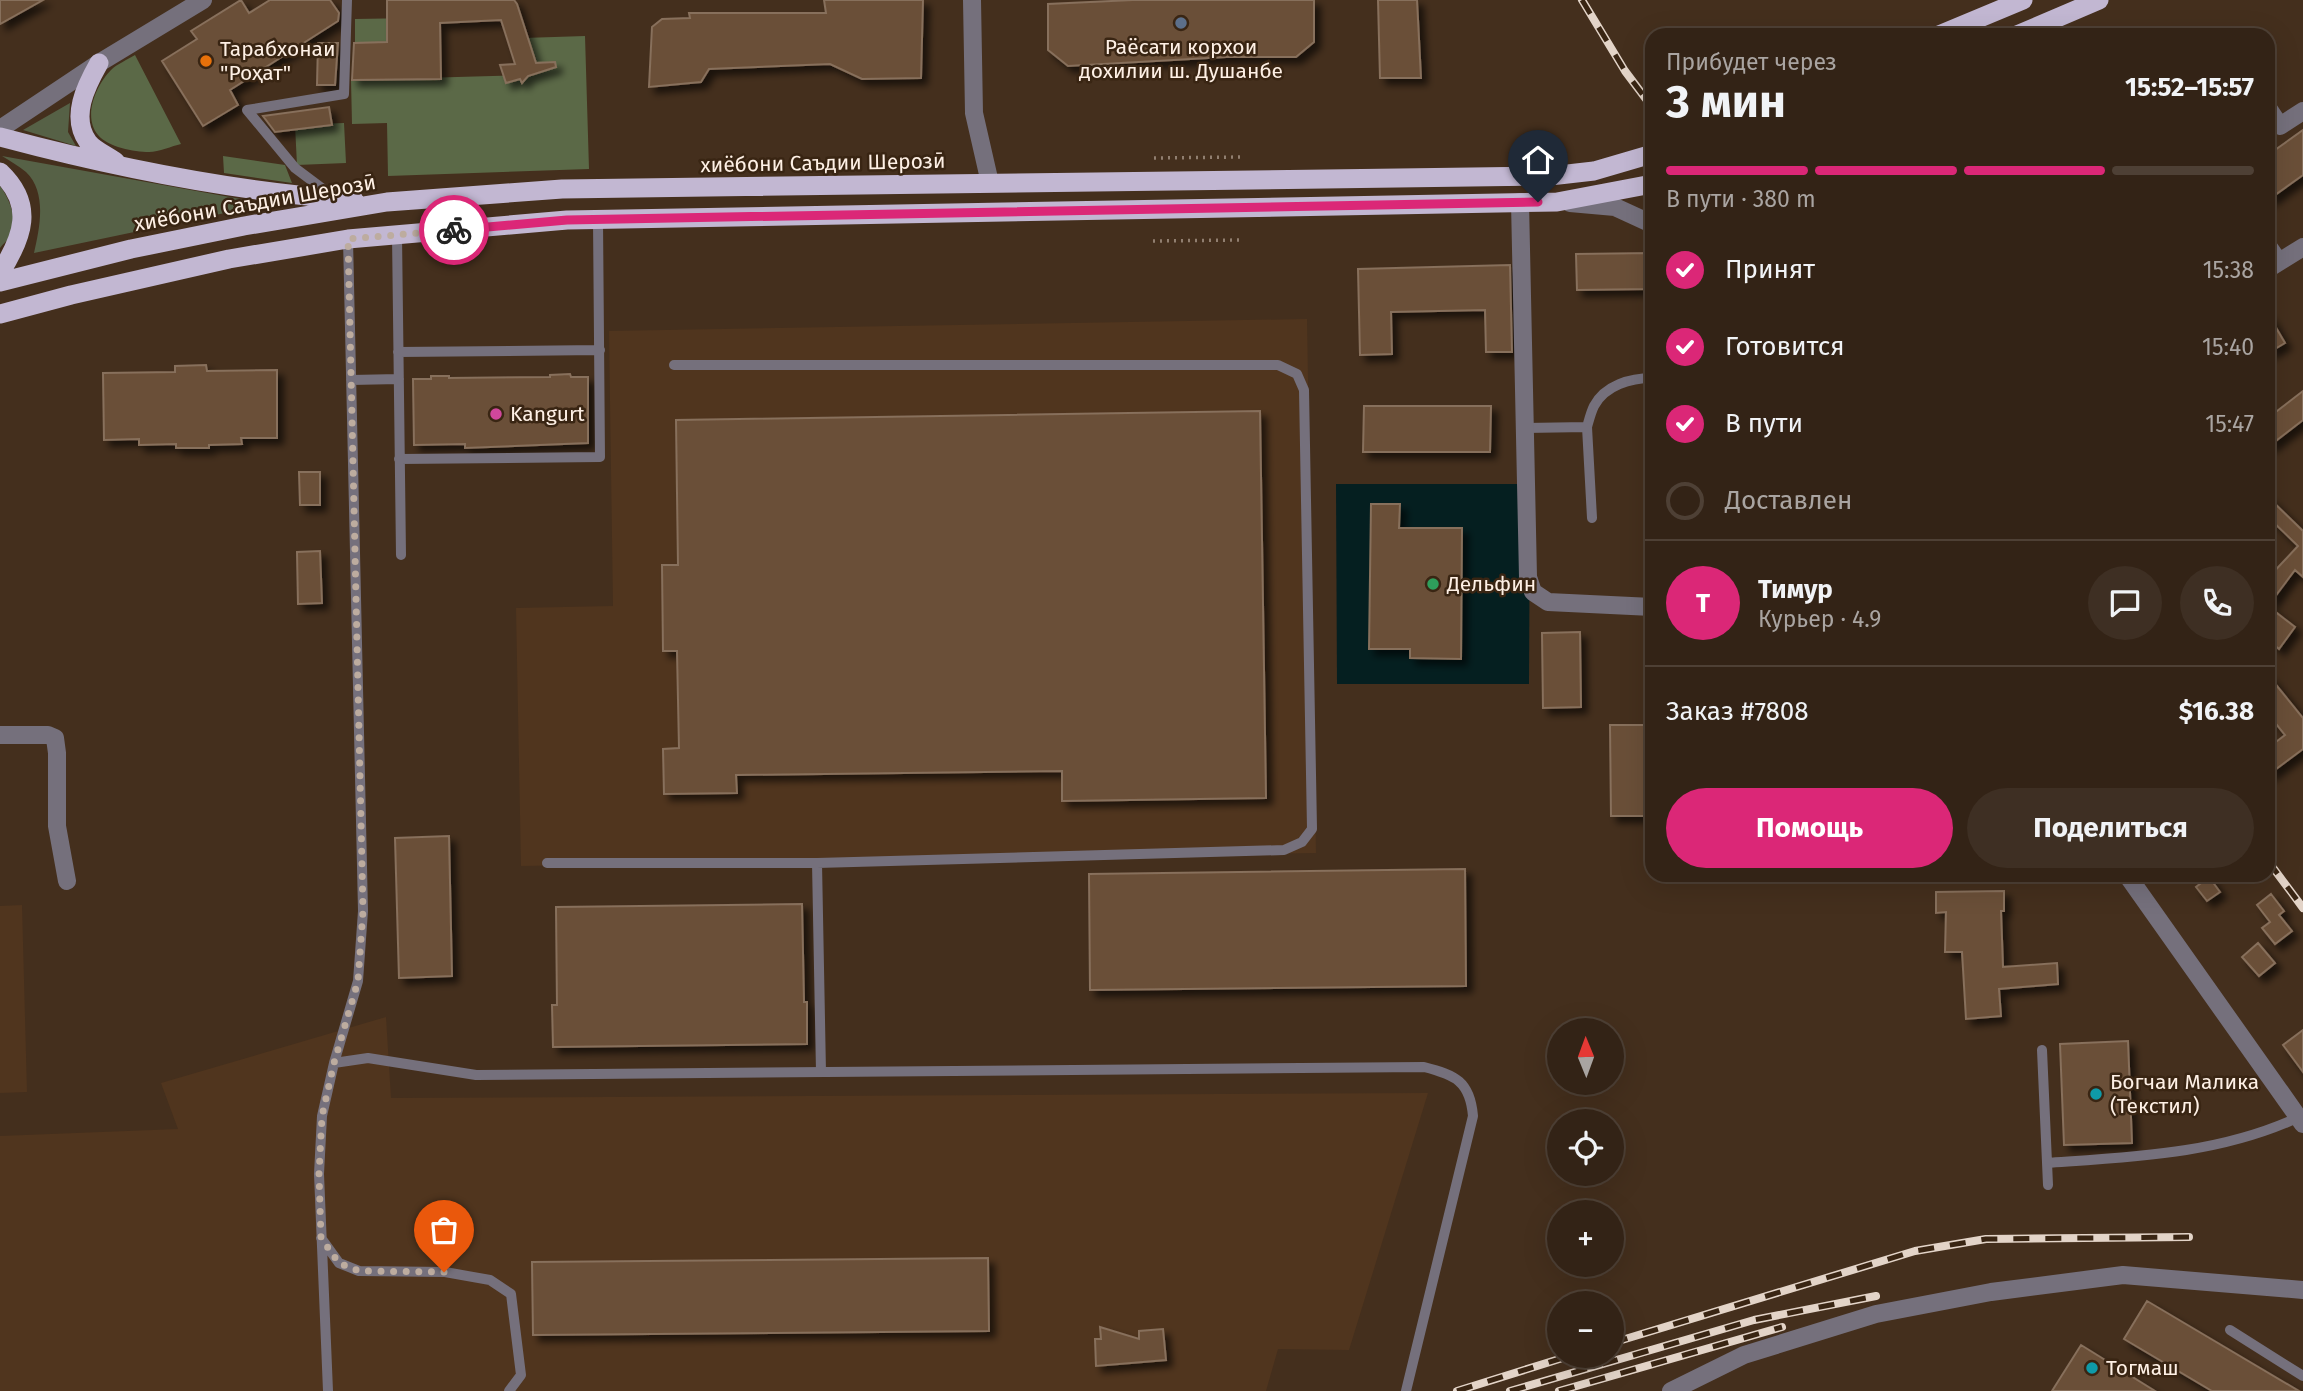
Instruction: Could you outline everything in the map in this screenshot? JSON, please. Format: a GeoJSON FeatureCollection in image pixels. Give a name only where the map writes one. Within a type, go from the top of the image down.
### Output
{"type":"FeatureCollection","features":[{"type":"Feature","properties":{"kind":"highway"},"geometry":{"type":"LineString","coordinates":[[1957,28],[2023,0]]}},
{"type":"Feature","properties":{"kind":"highway"},"geometry":{"type":"LineString","coordinates":[[2033,28],[2099,0]]}},
{"type":"Feature","properties":{"kind":"highway"},"geometry":{"type":"LineString","coordinates":[[99,63],[85,88],[80,119],[89,143],[122,166]]}},
{"type":"Feature","properties":{"kind":"highway"},"geometry":{"type":"LineString","coordinates":[[0,138],[74,157],[217,184],[294,195],[387,202]]}},
{"type":"Feature","properties":{"kind":"highway","name":"хиёбони Саъдии Шерозӣ"},"geometry":{"type":"LineString","coordinates":[[0,282],[131,249],[244,226],[387,202],[562,189],[1550,176],[1594,171],[1645,156]]}},
{"type":"Feature","properties":{"kind":"highway"},"geometry":{"type":"LineString","coordinates":[[0,172],[16,191],[23,211],[20,234],[13,253],[0,273]]}},
{"type":"Feature","properties":{"kind":"highway"},"geometry":{"type":"LineString","coordinates":[[0,314],[229,259],[348,239],[567,220],[1557,202],[1645,185]]}},
{"type":"Feature","properties":{"kind":"street"},"geometry":{"type":"LineString","coordinates":[[0,129],[99,63],[203,0]]}},
{"type":"Feature","properties":{"kind":"street"},"geometry":{"type":"LineString","coordinates":[[972,0],[974,113],[990,183]]}},
{"type":"Feature","properties":{"kind":"street"},"geometry":{"type":"LineString","coordinates":[[2275,118],[2280,126],[2303,111]]}},
{"type":"Feature","properties":{"kind":"street"},"geometry":{"type":"LineString","coordinates":[[1520,202],[1528,577],[1533,592],[1548,602],[1645,607]]}},
{"type":"Feature","properties":{"kind":"street"},"geometry":{"type":"LineString","coordinates":[[1557,202],[1615,207],[1645,221]]}},
{"type":"Feature","properties":{"kind":"street"},"geometry":{"type":"LineString","coordinates":[[2275,265],[2303,247]]}},
{"type":"Feature","properties":{"kind":"street"},"geometry":{"type":"LineString","coordinates":[[0,735],[48,735],[55,738],[57,826],[67,881]]}},
{"type":"Feature","properties":{"kind":"street"},"geometry":{"type":"LineString","coordinates":[[2132,882],[2301,1121]]}},
{"type":"Feature","properties":{"kind":"street"},"geometry":{"type":"LineString","coordinates":[[1671,1391],[1744,1355],[1877,1314],[1991,1292],[2123,1275],[2303,1290]]}},
{"type":"Feature","properties":{"kind":"lane"},"geometry":{"type":"LineString","coordinates":[[336,199],[295,168],[247,110],[344,94],[347,0]]}},
{"type":"Feature","properties":{"kind":"lane"},"geometry":{"type":"LineString","coordinates":[[399,458],[600,457],[598,220]]}},
{"type":"Feature","properties":{"kind":"lane"},"geometry":{"type":"LineString","coordinates":[[397,235],[401,555]]}},
{"type":"Feature","properties":{"kind":"lane"},"geometry":{"type":"LineString","coordinates":[[328,1391],[319,1174],[322,1116],[358,981],[363,911],[348,239]]}},
{"type":"Feature","properties":{"kind":"lane"},"geometry":{"type":"LineString","coordinates":[[398,352],[600,350]]}},
{"type":"Feature","properties":{"kind":"lane"},"geometry":{"type":"LineString","coordinates":[[547,863],[817,863],[1284,850],[1302,842],[1312,830],[1304,390],[1297,374],[1278,365],[674,365]]}},
{"type":"Feature","properties":{"kind":"lane"},"geometry":{"type":"LineString","coordinates":[[1592,518],[1587,427],[1595,404],[1611,388],[1634,378],[1645,378]]}},
{"type":"Feature","properties":{"kind":"lane"},"geometry":{"type":"LineString","coordinates":[[351,380],[398,379]]}},
{"type":"Feature","properties":{"kind":"lane"},"geometry":{"type":"LineString","coordinates":[[1525,428],[1587,427]]}},
{"type":"Feature","properties":{"kind":"lane"},"geometry":{"type":"LineString","coordinates":[[817,863],[821,1072]]}},
{"type":"Feature","properties":{"kind":"lane"},"geometry":{"type":"LineString","coordinates":[[2042,1050],[2048,1185]]}},
{"type":"Feature","properties":{"kind":"lane"},"geometry":{"type":"LineString","coordinates":[[334,1063],[368,1058],[475,1075],[1423,1067],[1449,1073],[1471,1094],[1474,1116],[1406,1391]]}},
{"type":"Feature","properties":{"kind":"lane"},"geometry":{"type":"LineString","coordinates":[[2047,1163],[2165,1155],[2267,1132],[2301,1121]]}},
{"type":"Feature","properties":{"kind":"lane"},"geometry":{"type":"LineString","coordinates":[[321,1238],[339,1263],[359,1271],[444,1272],[489,1280],[511,1294],[521,1375],[509,1391]]}},
{"type":"Feature","properties":{"kind":"lane"},"geometry":{"type":"LineString","coordinates":[[2230,1329],[2303,1376]]}},
{"type":"Feature","properties":{"kind":"path"},"geometry":{"type":"LineString","coordinates":[[1154,158],[1242,157]]}},
{"type":"Feature","properties":{"kind":"path"},"geometry":{"type":"LineString","coordinates":[[1153,241],[1241,240]]}},
{"type":"Feature","properties":{"kind":"shaded area"},"geometry":{"type":"Polygon","coordinates":[[[1307,319],[1316,853],[521,866],[516,608],[613,606],[609,331],[1307,319]]]}},
{"type":"Feature","properties":{"kind":"shaded area"},"geometry":{"type":"Polygon","coordinates":[[[22,905],[27,1092],[0,1093],[0,906],[22,905]]]}},
{"type":"Feature","properties":{"kind":"shaded area"},"geometry":{"type":"Polygon","coordinates":[[[386,1017],[391,1098],[1428,1093],[1349,1350],[1278,1349],[1266,1391],[0,1391],[0,1136],[178,1129],[161,1083],[386,1017]]]}},
{"type":"Feature","properties":{"kind":"green space"},"geometry":{"type":"Polygon","coordinates":[[[414,18],[414,45],[355,45],[355,19],[414,18]]]}},
{"type":"Feature","properties":{"kind":"green space"},"geometry":{"type":"Polygon","coordinates":[[[585,36],[589,169],[388,176],[387,123],[352,124],[351,80],[524,75],[523,38],[585,36]]]}},
{"type":"Feature","properties":{"kind":"green space"},"geometry":{"type":"Polygon","coordinates":[[[135,55],[181,144],[153,152],[129,150],[102,139],[93,127],[91,110],[101,83],[113,68],[135,55]]]}},
{"type":"Feature","properties":{"kind":"green space"},"geometry":{"type":"Polygon","coordinates":[[[70,103],[68,132],[76,146],[23,130],[70,103]]]}},
{"type":"Feature","properties":{"kind":"green space"},"geometry":{"type":"Polygon","coordinates":[[[344,123],[346,163],[297,165],[295,125],[344,123]]]}},
{"type":"Feature","properties":{"kind":"green space"},"geometry":{"type":"Polygon","coordinates":[[[2,156],[268,204],[34,253],[40,221],[37,189],[26,172],[2,156]]]}},
{"type":"Feature","properties":{"kind":"green space"},"geometry":{"type":"Polygon","coordinates":[[[223,156],[285,165],[292,183],[224,173],[223,156]]]}},
{"type":"Feature","properties":{"kind":"green space"},"geometry":{"type":"Polygon","coordinates":[[[0,186],[9,203],[14,222],[11,235],[0,248],[0,186]]]}},
{"type":"Feature","properties":{"kind":"water","name":"Дельфин"},"geometry":{"type":"Polygon","coordinates":[[[1336,484],[1530,484],[1529,684],[1337,684],[1336,484]]]}},
{"type":"Feature","properties":{"kind":"building"},"geometry":{"type":"Polygon","coordinates":[[[0,0],[43,0],[0,24],[0,0]]]}},
{"type":"Feature","properties":{"kind":"building"},"geometry":{"type":"Polygon","coordinates":[[[241,0],[249,13],[270,0],[330,0],[339,13],[338,21],[230,90],[238,105],[203,126],[162,61],[197,39],[191,31],[241,0]]]}},
{"type":"Feature","properties":{"kind":"building"},"geometry":{"type":"Polygon","coordinates":[[[387,0],[514,0],[536,63],[555,62],[556,67],[528,76],[522,83],[520,79],[506,83],[500,65],[515,64],[501,20],[440,23],[441,79],[352,80],[354,43],[387,42],[387,0]]]}},
{"type":"Feature","properties":{"kind":"building"},"geometry":{"type":"Polygon","coordinates":[[[824,0],[923,0],[921,78],[862,79],[830,64],[709,69],[701,82],[649,87],[652,27],[662,19],[690,18],[689,13],[826,13],[824,0]]]}},
{"type":"Feature","properties":{"kind":"building","name":"Раёсати корхои дохилии ш. Душанбе"},"geometry":{"type":"Polygon","coordinates":[[[1133,0],[1314,0],[1314,42],[1296,57],[1226,57],[1068,66],[1048,50],[1048,4],[1133,0]]]}},
{"type":"Feature","properties":{"kind":"building"},"geometry":{"type":"Polygon","coordinates":[[[1378,0],[1417,0],[1421,78],[1380,78],[1378,0]]]}},
{"type":"Feature","properties":{"kind":"building"},"geometry":{"type":"Polygon","coordinates":[[[318,43],[338,43],[335,85],[317,85],[318,43]]]}},
{"type":"Feature","properties":{"kind":"building"},"geometry":{"type":"Polygon","coordinates":[[[329,107],[332,125],[275,132],[263,116],[329,107]]]}},
{"type":"Feature","properties":{"kind":"building"},"geometry":{"type":"Polygon","coordinates":[[[2303,130],[2303,175],[2275,195],[2275,150],[2303,130]]]}},
{"type":"Feature","properties":{"kind":"building"},"geometry":{"type":"Polygon","coordinates":[[[1645,253],[1645,289],[1577,290],[1576,254],[1645,253]]]}},
{"type":"Feature","properties":{"kind":"building"},"geometry":{"type":"Polygon","coordinates":[[[1510,265],[1512,352],[1486,352],[1485,310],[1391,312],[1392,354],[1360,355],[1358,269],[1510,265]]]}},
{"type":"Feature","properties":{"kind":"building"},"geometry":{"type":"Polygon","coordinates":[[[2275,326],[2285,343],[2275,349],[2275,326]]]}},
{"type":"Feature","properties":{"kind":"building"},"geometry":{"type":"Polygon","coordinates":[[[206,365],[207,371],[277,370],[277,438],[241,438],[242,444],[209,445],[209,448],[176,448],[176,444],[139,445],[139,439],[104,440],[103,373],[175,372],[175,366],[206,365]]]}},
{"type":"Feature","properties":{"kind":"building"},"geometry":{"type":"Polygon","coordinates":[[[570,374],[571,377],[588,377],[588,443],[465,448],[465,444],[414,445],[413,379],[431,379],[431,376],[550,377],[570,374]]]}},
{"type":"Feature","properties":{"kind":"building"},"geometry":{"type":"Polygon","coordinates":[[[2303,391],[2303,420],[2275,442],[2275,413],[2303,391]]]}},
{"type":"Feature","properties":{"kind":"building"},"geometry":{"type":"Polygon","coordinates":[[[1364,406],[1491,406],[1490,452],[1363,452],[1364,406]]]}},
{"type":"Feature","properties":{"kind":"building"},"geometry":{"type":"Polygon","coordinates":[[[1260,411],[1266,798],[1062,801],[1062,771],[736,775],[737,793],[664,794],[663,749],[679,748],[677,651],[663,651],[662,565],[678,565],[676,420],[1260,411]]]}},
{"type":"Feature","properties":{"kind":"building"},"geometry":{"type":"Polygon","coordinates":[[[299,472],[320,472],[320,505],[300,505],[299,472]]]}},
{"type":"Feature","properties":{"kind":"building"},"geometry":{"type":"Polygon","coordinates":[[[1371,504],[1400,504],[1399,528],[1462,528],[1461,659],[1410,658],[1410,649],[1369,649],[1371,504]]]}},
{"type":"Feature","properties":{"kind":"building"},"geometry":{"type":"Polygon","coordinates":[[[2275,504],[2303,531],[2303,577],[2295,570],[2275,597],[2275,571],[2298,546],[2275,524],[2275,504]]]}},
{"type":"Feature","properties":{"kind":"building"},"geometry":{"type":"Polygon","coordinates":[[[320,551],[322,603],[298,604],[297,552],[320,551]]]}},
{"type":"Feature","properties":{"kind":"building"},"geometry":{"type":"Polygon","coordinates":[[[2275,611],[2295,627],[2279,649],[2275,646],[2275,611]]]}},
{"type":"Feature","properties":{"kind":"building"},"geometry":{"type":"Polygon","coordinates":[[[1580,632],[1581,707],[1543,708],[1542,633],[1580,632]]]}},
{"type":"Feature","properties":{"kind":"building"},"geometry":{"type":"Polygon","coordinates":[[[2275,684],[2303,718],[2303,749],[2275,770],[2275,743],[2285,735],[2275,723],[2275,684]]]}},
{"type":"Feature","properties":{"kind":"building"},"geometry":{"type":"Polygon","coordinates":[[[1610,725],[1645,725],[1645,816],[1611,816],[1610,725]]]}},
{"type":"Feature","properties":{"kind":"building"},"geometry":{"type":"Polygon","coordinates":[[[449,836],[452,976],[399,978],[395,838],[449,836]]]}},
{"type":"Feature","properties":{"kind":"building"},"geometry":{"type":"Polygon","coordinates":[[[1465,869],[1466,986],[1090,990],[1089,874],[1465,869]]]}},
{"type":"Feature","properties":{"kind":"building"},"geometry":{"type":"Polygon","coordinates":[[[2202,882],[2213,882],[2220,892],[2207,901],[2196,887],[2202,882]]]}},
{"type":"Feature","properties":{"kind":"building"},"geometry":{"type":"Polygon","coordinates":[[[2004,891],[2004,911],[2001,911],[2003,967],[2057,963],[2058,984],[1999,989],[2001,1016],[1966,1019],[1962,952],[1945,952],[1946,912],[1936,913],[1936,892],[2004,891]]]}},
{"type":"Feature","properties":{"kind":"building"},"geometry":{"type":"Polygon","coordinates":[[[2271,894],[2284,911],[2279,915],[2292,931],[2275,944],[2262,928],[2270,922],[2257,905],[2271,894]]]}},
{"type":"Feature","properties":{"kind":"building"},"geometry":{"type":"Polygon","coordinates":[[[802,904],[807,1044],[553,1047],[552,1005],[557,1005],[556,907],[802,904]]]}},
{"type":"Feature","properties":{"kind":"building"},"geometry":{"type":"Polygon","coordinates":[[[2258,943],[2275,963],[2259,976],[2242,957],[2258,943]]]}},
{"type":"Feature","properties":{"kind":"building"},"geometry":{"type":"Polygon","coordinates":[[[2303,1030],[2303,1072],[2283,1045],[2303,1030]]]}},
{"type":"Feature","properties":{"kind":"building","name":"Богчаи Малика (Текстил)"},"geometry":{"type":"Polygon","coordinates":[[[2128,1041],[2132,1143],[2064,1145],[2060,1044],[2128,1041]]]}},
{"type":"Feature","properties":{"kind":"building"},"geometry":{"type":"Polygon","coordinates":[[[988,1258],[989,1331],[533,1335],[532,1262],[988,1258]]]}},
{"type":"Feature","properties":{"kind":"building"},"geometry":{"type":"Polygon","coordinates":[[[2147,1301],[2299,1391],[2212,1391],[2124,1339],[2147,1301]]]}},
{"type":"Feature","properties":{"kind":"building"},"geometry":{"type":"Polygon","coordinates":[[[1100,1327],[1139,1339],[1139,1331],[1163,1329],[1166,1360],[1096,1366],[1095,1339],[1101,1339],[1100,1327]]]}},
{"type":"Feature","properties":{"kind":"building","name":"Тогмаш"},"geometry":{"type":"Polygon","coordinates":[[[2081,1345],[2155,1391],[2052,1391],[2081,1345]]]}},
{"type":"Feature","properties":{"kind":"railway"},"geometry":{"type":"LineString","coordinates":[[1582,0],[1625,71],[1645,98]]}},
{"type":"Feature","properties":{"kind":"railway"},"geometry":{"type":"LineString","coordinates":[[2275,870],[2303,908]]}},
{"type":"Feature","properties":{"kind":"railway"},"geometry":{"type":"LineString","coordinates":[[1624,1339],[1915,1251],[1986,1239],[2189,1237]]}},
{"type":"Feature","properties":{"kind":"railway"},"geometry":{"type":"LineString","coordinates":[[1510,1391],[1754,1320],[1876,1296]]}},
{"type":"Feature","properties":{"kind":"railway"},"geometry":{"type":"LineString","coordinates":[[1559,1391],[1782,1327]]}},
{"type":"Feature","properties":{"kind":"railway"},"geometry":{"type":"LineString","coordinates":[[1457,1391],[1547,1363]]}},
{"type":"Feature","properties":{"kind":"way so far"},"geometry":{"type":"LineString","coordinates":[[444,1272],[359,1271],[339,1263],[321,1238],[319,1174],[322,1116],[358,981],[363,911],[348,239],[454,230]]}},
{"type":"Feature","properties":{"kind":"place","name":"Раёсати корхои дохилии ш. Душанбе"},"geometry":{"type":"Point","coordinates":[1181,23]}},
{"type":"Feature","properties":{"kind":"place","name":"Тарабхонаи \"Роҳат\""},"geometry":{"type":"Point","coordinates":[206,61]}},
{"type":"Feature","properties":{"kind":"place","name":"Kangurt"},"geometry":{"type":"Point","coordinates":[496,414]}},
{"type":"Feature","properties":{"kind":"place","name":"Дельфин"},"geometry":{"type":"Point","coordinates":[1433,584]}},
{"type":"Feature","properties":{"kind":"place","name":"Богчаи Малика (Текстил)"},"geometry":{"type":"Point","coordinates":[2096,1094]}},
{"type":"Feature","properties":{"kind":"place","name":"Тогмаш"},"geometry":{"type":"Point","coordinates":[2092,1368]}},
{"type":"Feature","properties":{"kind":"route"},"geometry":{"type":"LineString","coordinates":[[454,230],[567,220],[1538,202]]}}]}
